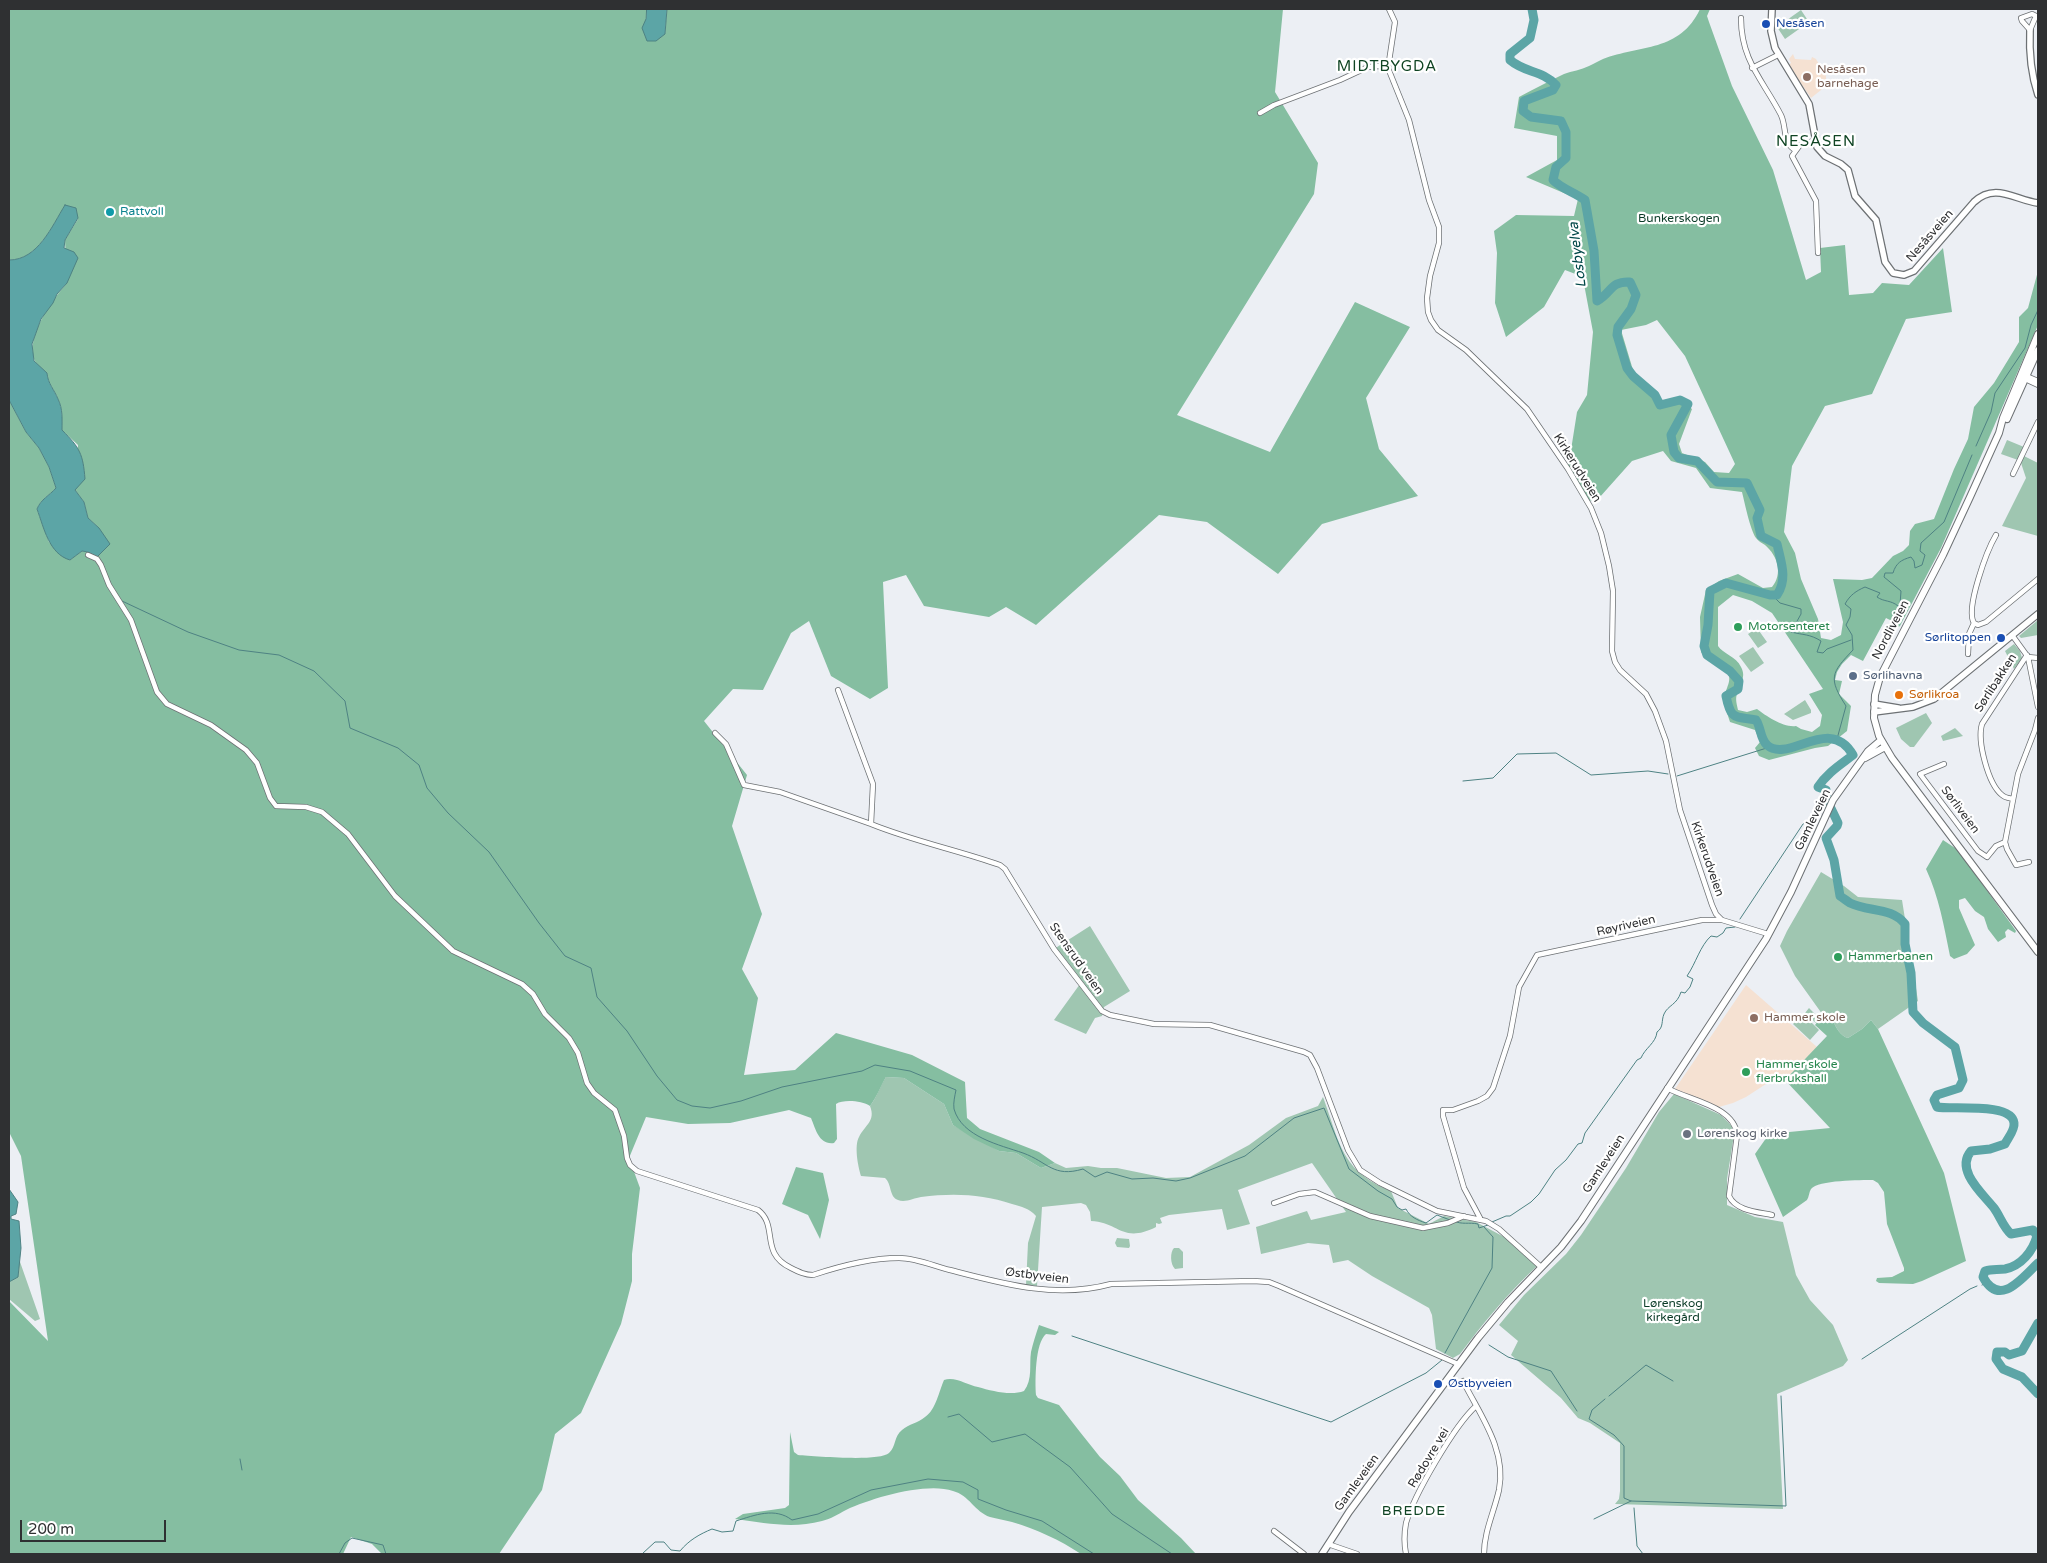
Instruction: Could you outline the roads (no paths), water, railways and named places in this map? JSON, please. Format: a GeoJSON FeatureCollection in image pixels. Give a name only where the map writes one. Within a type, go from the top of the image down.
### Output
{"type":"FeatureCollection","features":[{"type":"Feature","properties":{"kind":"main road","name":"Nordliveien"},"geometry":{"type":"LineString","coordinates":[[2024,377],[2038,334]]}},
{"type":"Feature","properties":{"kind":"main road","name":"Nordliveien"},"geometry":{"type":"LineString","coordinates":[[2038,350],[1943,555],[1882,672],[1874,704],[1876,728],[1883,743],[2038,952]]}},
{"type":"Feature","properties":{"kind":"main road","name":"Gamleveien"},"geometry":{"type":"LineString","coordinates":[[1322,1554],[1349,1512],[1458,1364],[1508,1302],[1542,1267],[1577,1226],[1768,934],[1794,887],[1827,812],[1837,794],[1864,759],[1883,743]]}},
{"type":"Feature","properties":{"kind":"street"},"geometry":{"type":"LineString","coordinates":[[1260,113],[1274,105],[1340,80],[1368,67],[1379,66],[1388,68],[1395,22],[1388,9]]}},
{"type":"Feature","properties":{"kind":"street"},"geometry":{"type":"LineString","coordinates":[[1772,9],[1771,31],[1778,55],[1809,104],[1813,117],[1816,140],[1800,145],[1792,156],[1815,197],[1817,205],[1818,254]]}},
{"type":"Feature","properties":{"kind":"street"},"geometry":{"type":"LineString","coordinates":[[2030,30],[2021,18],[2032,14],[2037,15],[2030,30],[2030,56],[2038,95]]}},
{"type":"Feature","properties":{"kind":"street"},"geometry":{"type":"LineString","coordinates":[[1741,18],[1742,35],[1752,68],[1781,115],[1787,143],[1795,150]]}},
{"type":"Feature","properties":{"kind":"street"},"geometry":{"type":"LineString","coordinates":[[1752,68],[1778,55]]}},
{"type":"Feature","properties":{"kind":"street","name":"Kirkerudveien"},"geometry":{"type":"LineString","coordinates":[[1388,68],[1409,120],[1429,200],[1439,227],[1439,243],[1430,276],[1427,298],[1428,312],[1431,320],[1438,330],[1466,350],[1527,409],[1568,468],[1591,508],[1601,533],[1610,566],[1613,591],[1612,651],[1615,662],[1620,670],[1646,694],[1655,711],[1666,741],[1680,810],[1712,905],[1716,914],[1722,920]]}},
{"type":"Feature","properties":{"kind":"street","name":"Nesåsveien"},"geometry":{"type":"LineString","coordinates":[[1816,140],[1817,147],[1823,154],[1848,170],[1855,196],[1876,220],[1887,267],[1898,275],[1910,274],[1916,269],[1974,202],[1983,195],[2000,192],[2038,203]]}},
{"type":"Feature","properties":{"kind":"street"},"geometry":{"type":"LineString","coordinates":[[2024,377],[2038,383]]}},
{"type":"Feature","properties":{"kind":"street"},"geometry":{"type":"LineString","coordinates":[[2013,474],[2038,422]]}},
{"type":"Feature","properties":{"kind":"street"},"geometry":{"type":"LineString","coordinates":[[1968,654],[1969,634],[1974,623],[1971,612],[1982,567],[1996,535]]}},
{"type":"Feature","properties":{"kind":"street","name":"Østbyveien"},"geometry":{"type":"LineString","coordinates":[[88,555],[97,559],[109,585],[131,620],[157,692],[167,704],[211,725],[246,750],[257,763],[270,798],[276,806],[306,807],[322,812],[348,834],[395,896],[453,951],[522,984],[533,994],[544,1014],[569,1038],[578,1053],[587,1083],[594,1093],[615,1110],[620,1122],[630,1165],[646,1174],[758,1210],[763,1214],[767,1222],[776,1258],[782,1264],[807,1275],[813,1275],[853,1264],[899,1258],[1007,1284],[1071,1291],[1090,1290],[1116,1284],[1270,1282],[1458,1364]]}},
{"type":"Feature","properties":{"kind":"street"},"geometry":{"type":"LineString","coordinates":[[1974,623],[1978,625],[1986,622],[2038,579]]}},
{"type":"Feature","properties":{"kind":"street"},"geometry":{"type":"LineString","coordinates":[[1874,712],[1921,705],[1938,696],[2038,614]]}},
{"type":"Feature","properties":{"kind":"street"},"geometry":{"type":"LineString","coordinates":[[2012,635],[2027,656],[2038,707]]}},
{"type":"Feature","properties":{"kind":"street"},"geometry":{"type":"LineString","coordinates":[[2027,656],[2038,658]]}},
{"type":"Feature","properties":{"kind":"street","name":"Sørlibakken"},"geometry":{"type":"LineString","coordinates":[[2013,799],[2006,798],[1998,790],[1980,746],[1980,731],[1982,724],[2027,656]]}},
{"type":"Feature","properties":{"kind":"street"},"geometry":{"type":"LineString","coordinates":[[838,690],[873,784],[871,824]]}},
{"type":"Feature","properties":{"kind":"street"},"geometry":{"type":"LineString","coordinates":[[1874,704],[1900,708]]}},
{"type":"Feature","properties":{"kind":"street"},"geometry":{"type":"LineString","coordinates":[[2029,862],[2016,865],[2005,842],[2018,774],[2038,718]]}},
{"type":"Feature","properties":{"kind":"street","name":"Stensrud veien"},"geometry":{"type":"LineString","coordinates":[[715,733],[726,744],[744,785],[780,792],[896,834],[950,848],[1000,865],[1005,869],[1054,949],[1095,1004],[1110,1015],[1154,1024],[1210,1025],[1296,1049],[1310,1055],[1317,1068],[1348,1150],[1360,1170],[1380,1183],[1437,1211],[1480,1218],[1499,1229],[1542,1267]]}},
{"type":"Feature","properties":{"kind":"street","name":"Sørliveien"},"geometry":{"type":"LineString","coordinates":[[1944,764],[1920,774],[1978,851],[1988,856],[1996,846],[2005,842]]}},
{"type":"Feature","properties":{"kind":"street","name":"Røyriveien"},"geometry":{"type":"LineString","coordinates":[[1480,1218],[1459,1175],[1443,1110],[1453,1110],[1478,1101],[1487,1096],[1493,1088],[1510,1036],[1519,987],[1535,957],[1541,953],[1702,920],[1722,920]]}},
{"type":"Feature","properties":{"kind":"street"},"geometry":{"type":"LineString","coordinates":[[1722,920],[1768,934]]}},
{"type":"Feature","properties":{"kind":"street"},"geometry":{"type":"LineString","coordinates":[[1667,1088],[1722,1111],[1730,1117],[1736,1125],[1737,1135],[1729,1196],[1732,1202],[1742,1208],[1772,1215]]}},
{"type":"Feature","properties":{"kind":"street"},"geometry":{"type":"LineString","coordinates":[[1274,1203],[1299,1194],[1315,1192],[1370,1216],[1423,1228],[1448,1224],[1466,1216]]}},
{"type":"Feature","properties":{"kind":"street"},"geometry":{"type":"LineString","coordinates":[[1463,1382],[1496,1447],[1501,1474],[1499,1490],[1486,1533],[1484,1554]]}},
{"type":"Feature","properties":{"kind":"street","name":"Rødovre vei"},"geometry":{"type":"LineString","coordinates":[[1406,1554],[1404,1540],[1406,1524],[1417,1495],[1449,1441],[1476,1406]]}},
{"type":"Feature","properties":{"kind":"street"},"geometry":{"type":"LineString","coordinates":[[1274,1531],[1304,1554]]}},
{"type":"Feature","properties":{"kind":"street"},"geometry":{"type":"LineString","coordinates":[[1328,1544],[1357,1554]]}},
{"type":"Feature","properties":{"kind":"water"},"geometry":{"type":"Polygon","coordinates":[[[647,9],[667,9],[665,34],[656,41],[647,41],[642,28],[646,19],[647,9]]]}},
{"type":"Feature","properties":{"kind":"water"},"geometry":{"type":"Polygon","coordinates":[[[65,205],[76,208],[78,218],[65,240],[64,248],[74,252],[78,258],[67,283],[57,294],[41,319],[32,344],[34,361],[47,373],[61,407],[62,430],[77,447],[82,457],[85,479],[75,490],[84,502],[88,518],[99,528],[110,544],[97,557],[82,551],[70,560],[63,557],[52,546],[37,509],[43,500],[56,488],[49,467],[39,448],[26,432],[9,400],[9,260],[28,254],[36,248],[49,232],[65,205]]]}},
{"type":"Feature","properties":{"kind":"water"},"geometry":{"type":"Polygon","coordinates":[[[9,1189],[18,1202],[16,1214],[11,1216],[11,1219],[19,1221],[21,1248],[18,1277],[9,1282],[9,1189]]]}},
{"type":"Feature","properties":{"kind":"waterway","name":"Losbyelva"},"geometry":{"type":"LineString","coordinates":[[1532,9],[1534,20],[1530,38],[1510,54],[1510,60],[1551,80],[1556,85],[1553,90],[1524,101],[1523,111],[1531,117],[1561,121],[1566,132],[1566,158],[1556,167],[1553,180],[1585,200],[1594,251],[1597,301],[1615,285],[1623,282],[1630,282],[1636,295],[1631,309],[1618,327],[1617,335],[1627,368],[1633,376],[1655,395],[1660,405],[1680,400],[1688,404],[1671,435],[1674,452],[1679,458],[1697,461],[1717,482],[1747,483],[1760,510],[1757,518],[1761,536],[1777,544],[1783,577],[1777,595],[1770,595],[1726,583],[1710,591],[1708,625],[1704,646],[1707,655],[1730,671],[1739,681],[1738,689],[1726,696],[1730,710],[1735,716],[1756,720],[1763,740],[1767,745],[1776,749],[1786,749],[1821,739],[1833,739],[1844,744],[1853,755],[1830,773],[1818,787],[1826,790],[1826,798],[1838,823],[1826,838],[1834,860],[1840,896],[1857,906],[1887,912],[1905,924],[1905,944],[1911,973],[1913,1012],[1923,1023],[1955,1047],[1963,1080],[1959,1088],[1937,1095],[1934,1100],[1937,1107],[1980,1108],[2003,1112],[2011,1116],[2014,1123],[2005,1144],[1990,1149],[1971,1151],[1967,1158],[1966,1166],[1972,1181],[1994,1208],[2011,1234],[2033,1230],[2037,1236],[2033,1247],[2026,1257],[2016,1265],[2005,1269],[1985,1271],[1983,1277],[1990,1286],[1997,1290],[2004,1290],[2018,1282],[2038,1263]]}},
{"type":"Feature","properties":{"kind":"waterway"},"geometry":{"type":"LineString","coordinates":[[1976,446],[1991,412],[1995,393],[2025,348],[2031,325],[2038,310]]}},
{"type":"Feature","properties":{"kind":"waterway"},"geometry":{"type":"LineString","coordinates":[[1837,739],[1846,706],[1836,689],[1836,670],[1853,650],[1852,635],[1846,625],[1851,609],[1845,604],[1849,598],[1865,587],[1880,593],[1877,597],[1880,599],[1898,606],[1900,605],[1901,591],[1884,577],[1885,573],[1893,573],[1899,562],[1911,557],[1915,568],[1922,565],[1925,555],[1920,551],[1921,543],[1944,522],[1972,455]]}},
{"type":"Feature","properties":{"kind":"waterway"},"geometry":{"type":"LineString","coordinates":[[1777,595],[1776,599],[1780,603],[1801,609],[1801,614],[1791,632],[1810,636],[1821,641],[1817,652],[1823,653],[1827,649],[1851,640]]}},
{"type":"Feature","properties":{"kind":"waterway"},"geometry":{"type":"LineString","coordinates":[[122,601],[188,632],[239,650],[279,655],[314,671],[345,701],[350,728],[398,748],[419,765],[427,788],[448,813],[489,852],[539,923],[565,956],[591,968],[597,997],[627,1031],[657,1076],[677,1100],[692,1106],[710,1108],[741,1101],[782,1087],[862,1071],[875,1065],[910,1071],[956,1090],[954,1109],[958,1119],[965,1127],[993,1143],[1023,1153],[1051,1168],[1064,1172],[1083,1169],[1095,1177],[1107,1172],[1132,1179],[1153,1178],[1176,1181],[1190,1178],[1245,1156],[1294,1118],[1324,1108],[1349,1169],[1392,1199],[1397,1207],[1402,1210],[1406,1209],[1417,1219],[1426,1223],[1437,1215],[1450,1220]]}},
{"type":"Feature","properties":{"kind":"waterway"},"geometry":{"type":"LineString","coordinates":[[1677,776],[1770,747]]}},
{"type":"Feature","properties":{"kind":"waterway"},"geometry":{"type":"LineString","coordinates":[[1463,781],[1493,778],[1517,754],[1556,753],[1591,775],[1648,771],[1668,774]]}},
{"type":"Feature","properties":{"kind":"waterway"},"geometry":{"type":"LineString","coordinates":[[1740,919],[1803,824],[1812,819],[1822,799],[1826,798]]}},
{"type":"Feature","properties":{"kind":"waterway"},"geometry":{"type":"LineString","coordinates":[[1492,1222],[1510,1216],[1531,1202],[1539,1194],[1555,1170],[1566,1160],[1578,1144],[1582,1143],[1585,1133],[1637,1060],[1641,1058],[1655,1039],[1657,1032],[1662,1026],[1666,1011],[1677,1000],[1681,992],[1685,993],[1690,987],[1693,979],[1687,976],[1704,945],[1711,936],[1717,937],[1726,928],[1735,927]]}},
{"type":"Feature","properties":{"kind":"waterway"},"geometry":{"type":"LineString","coordinates":[[1454,1221],[1478,1224],[1479,1228],[1488,1225]]}},
{"type":"Feature","properties":{"kind":"waterway"},"geometry":{"type":"LineString","coordinates":[[1445,1353],[1492,1268],[1493,1237],[1484,1227]]}},
{"type":"Feature","properties":{"kind":"waterway","name":"Losbyelva"},"geometry":{"type":"LineString","coordinates":[[1982,1285],[1986,1283]]}},
{"type":"Feature","properties":{"kind":"waterway"},"geometry":{"type":"LineString","coordinates":[[1862,1359],[1977,1286]]}},
{"type":"Feature","properties":{"kind":"waterway","name":"Losbyelva"},"geometry":{"type":"LineString","coordinates":[[2038,1323],[2022,1351],[2009,1355],[2005,1352],[1997,1352],[1996,1359],[2003,1369],[2022,1377],[2038,1394]]}},
{"type":"Feature","properties":{"kind":"waterway"},"geometry":{"type":"LineString","coordinates":[[1072,1336],[1331,1422],[1426,1373],[1442,1360]]}},
{"type":"Feature","properties":{"kind":"waterway"},"geometry":{"type":"LineString","coordinates":[[1489,1345],[1508,1357],[1551,1371],[1577,1411]]}},
{"type":"Feature","properties":{"kind":"waterway"},"geometry":{"type":"LineString","coordinates":[[1609,1396],[1646,1365],[1673,1381]]}},
{"type":"Feature","properties":{"kind":"waterway"},"geometry":{"type":"LineString","coordinates":[[1605,1399],[1592,1410],[1589,1419],[1614,1435],[1624,1446],[1624,1498],[1631,1501],[1786,1506],[1781,1396]]}},
{"type":"Feature","properties":{"kind":"waterway"},"geometry":{"type":"LineString","coordinates":[[948,1417],[959,1414],[992,1442],[1025,1434],[1070,1467],[1112,1514],[1172,1554]]}},
{"type":"Feature","properties":{"kind":"waterway"},"geometry":{"type":"LineString","coordinates":[[240,1459],[242,1470]]}},
{"type":"Feature","properties":{"kind":"waterway"},"geometry":{"type":"LineString","coordinates":[[642,1554],[655,1542],[664,1542],[671,1550],[680,1551],[703,1533],[712,1529],[722,1532],[733,1531],[736,1521],[750,1516],[772,1513],[792,1520],[818,1514],[871,1490],[928,1479],[963,1482],[978,1490],[978,1499],[1042,1521],[1094,1554]]}},
{"type":"Feature","properties":{"kind":"waterway"},"geometry":{"type":"LineString","coordinates":[[1594,1519],[1631,1501]]}},
{"type":"Feature","properties":{"kind":"waterway"},"geometry":{"type":"LineString","coordinates":[[1634,1508],[1637,1546],[1643,1554]]}},
{"type":"Feature","properties":{"kind":"waterway"},"geometry":{"type":"LineString","coordinates":[[339,1554],[345,1543],[352,1538],[383,1545],[386,1554]]}},
{"type":"Feature","properties":{"kind":"place","name":"Nesåsen"},"geometry":{"type":"Point","coordinates":[1766,24]}},
{"type":"Feature","properties":{"kind":"place","name":"Nesåsen barnehage"},"geometry":{"type":"Point","coordinates":[1807,77]}},
{"type":"Feature","properties":{"kind":"place","name":"Rattvoll"},"geometry":{"type":"Point","coordinates":[110,212]}},
{"type":"Feature","properties":{"kind":"place","name":"Motorsenteret"},"geometry":{"type":"Point","coordinates":[1738,627]}},
{"type":"Feature","properties":{"kind":"place","name":"Sørlitoppen"},"geometry":{"type":"Point","coordinates":[2001,638]}},
{"type":"Feature","properties":{"kind":"place","name":"Sørlihavna"},"geometry":{"type":"Point","coordinates":[1853,676]}},
{"type":"Feature","properties":{"kind":"place","name":"Sørlikroa"},"geometry":{"type":"Point","coordinates":[1899,695]}},
{"type":"Feature","properties":{"kind":"place","name":"Hammerbanen"},"geometry":{"type":"Point","coordinates":[1838,957]}},
{"type":"Feature","properties":{"kind":"place","name":"Hammer skole"},"geometry":{"type":"Point","coordinates":[1754,1018]}},
{"type":"Feature","properties":{"kind":"place","name":"Hammer skole flerbrukshall"},"geometry":{"type":"Point","coordinates":[1746,1072]}},
{"type":"Feature","properties":{"kind":"place","name":"Lørenskog kirke"},"geometry":{"type":"Point","coordinates":[1687,1134]}},
{"type":"Feature","properties":{"kind":"place","name":"Østbyveien"},"geometry":{"type":"Point","coordinates":[1438,1384]}},
{"type":"Feature","properties":{"kind":"district","name":"MIDTBYGDA"},"geometry":{"type":"Point","coordinates":[1387,67]}},
{"type":"Feature","properties":{"kind":"district","name":"NESÅSEN"},"geometry":{"type":"Point","coordinates":[1816,142]}},
{"type":"Feature","properties":{"kind":"district","name":"BREDDE"},"geometry":{"type":"Point","coordinates":[1414,1511]}},
{"type":"Feature","properties":{"kind":"park label","name":"Bunkerskogen"},"geometry":{"type":"Point","coordinates":[1679,219]}},
{"type":"Feature","properties":{"kind":"park label","name":"Lørenskog kirkegård"},"geometry":{"type":"Point","coordinates":[1673,1311]}}]}
